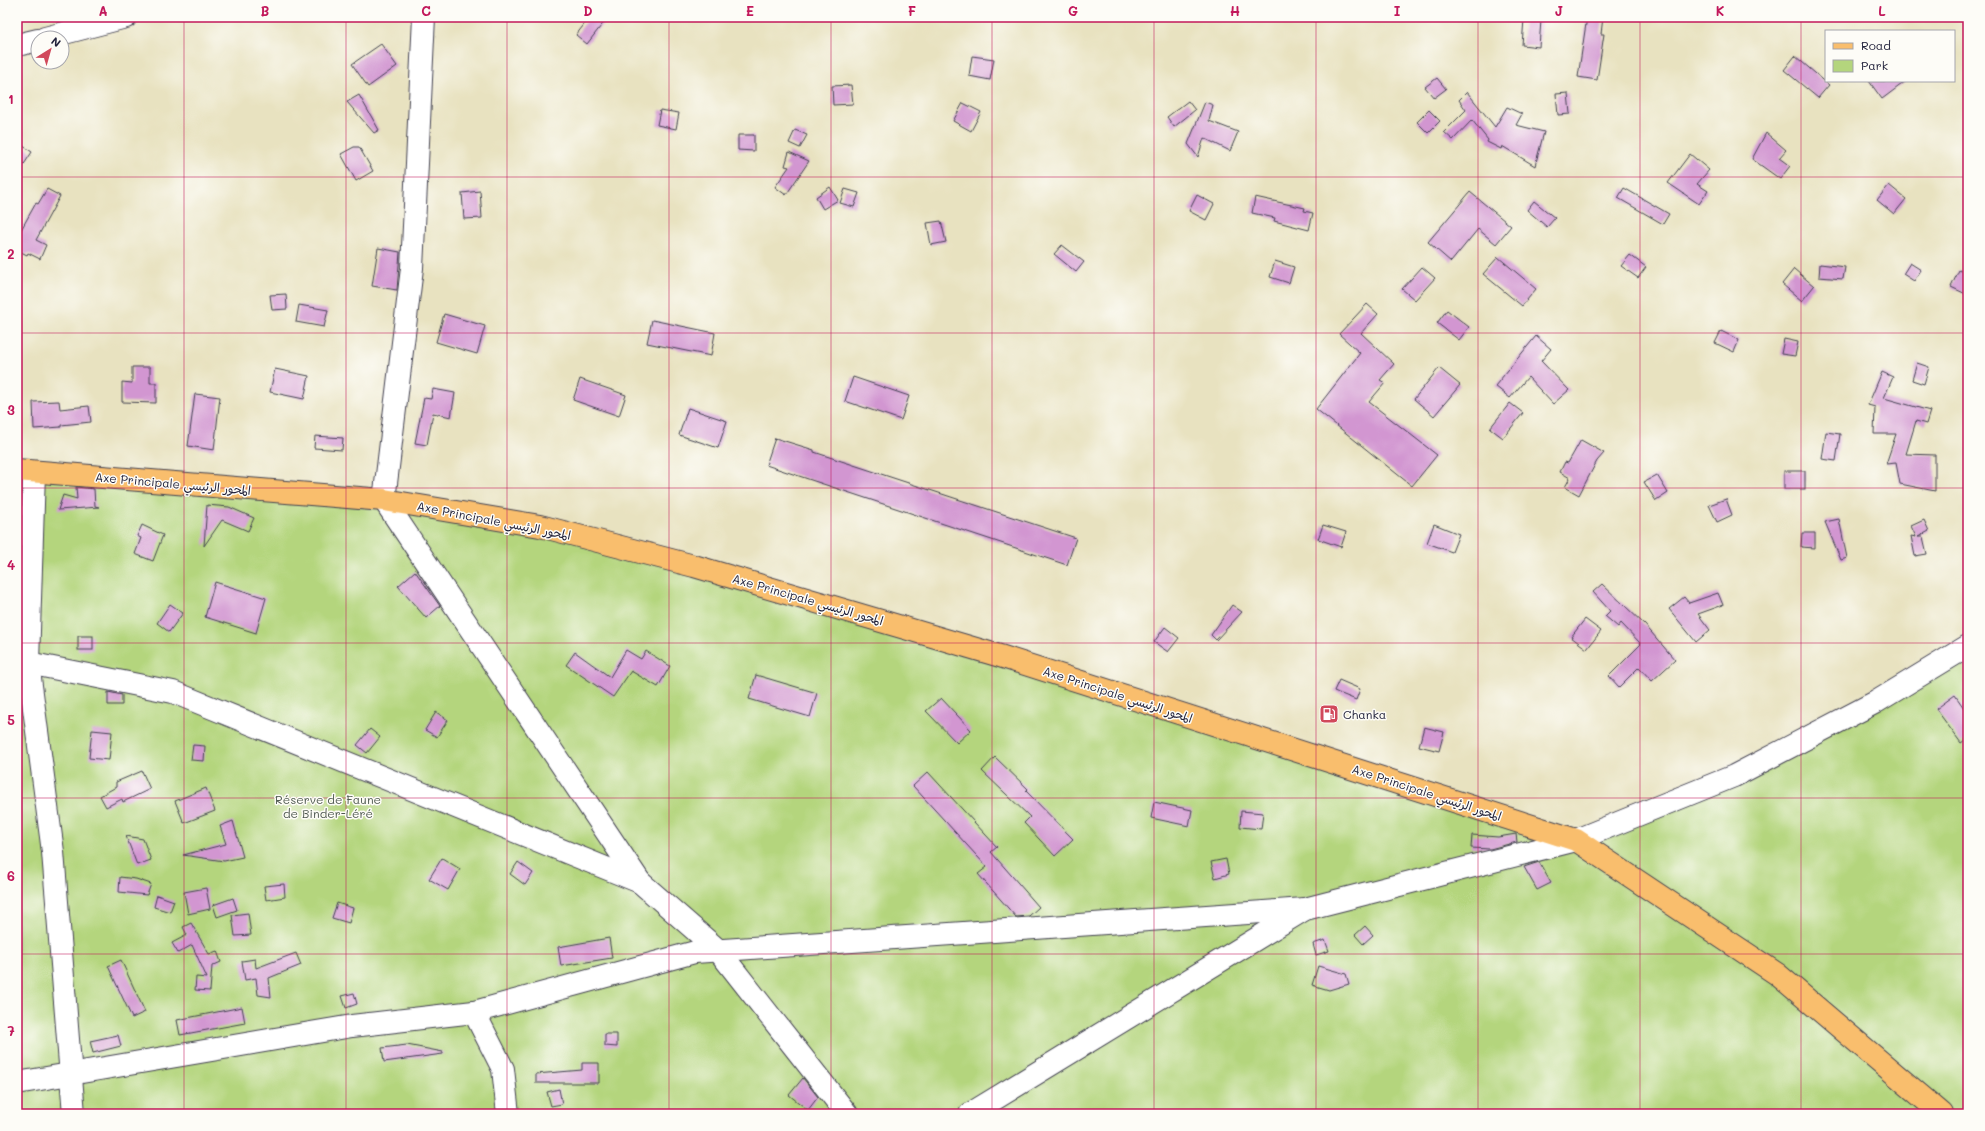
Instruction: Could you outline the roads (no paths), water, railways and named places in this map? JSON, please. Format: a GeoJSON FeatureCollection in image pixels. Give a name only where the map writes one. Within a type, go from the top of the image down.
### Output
{"type":"FeatureCollection","features":[{"type":"Feature","properties":{"kind":"main road","name":"Axe Principale المحور الرئيسي"},"geometry":{"type":"LineString","coordinates":[[26,471],[384,500],[540,526],[694,566],[1000,656],[1576,840],[1777,974],[1942,1114]]}},
{"type":"Feature","properties":{"kind":"street"},"geometry":{"type":"LineString","coordinates":[[70,32],[126,17]]}},
{"type":"Feature","properties":{"kind":"street"},"geometry":{"type":"LineString","coordinates":[[424,17],[412,268],[384,500],[640,882],[718,950],[847,1114]]}},
{"type":"Feature","properties":{"kind":"street"},"geometry":{"type":"LineString","coordinates":[[17,45],[30,42]]}},
{"type":"Feature","properties":{"kind":"street"},"geometry":{"type":"LineString","coordinates":[[26,471],[22,663],[53,852],[74,1114]]}},
{"type":"Feature","properties":{"kind":"street"},"geometry":{"type":"LineString","coordinates":[[17,1083],[352,1026],[474,1012],[695,952],[1305,909],[1576,840],[1734,776],[1876,702],[1968,646]]}},
{"type":"Feature","properties":{"kind":"street"},"geometry":{"type":"LineString","coordinates":[[22,663],[173,692],[640,882]]}},
{"type":"Feature","properties":{"kind":"street"},"geometry":{"type":"LineString","coordinates":[[970,1114],[1305,909]]}},
{"type":"Feature","properties":{"kind":"street"},"geometry":{"type":"LineString","coordinates":[[474,1012],[503,1069],[508,1114]]}},
{"type":"Feature","properties":{"kind":"place","name":"Chanka"},"geometry":{"type":"Point","coordinates":[1329,714]}},
{"type":"Feature","properties":{"kind":"park label","name":"Réserve de Faune de Binder-Léré"},"geometry":{"type":"Point","coordinates":[328,806]}}]}
